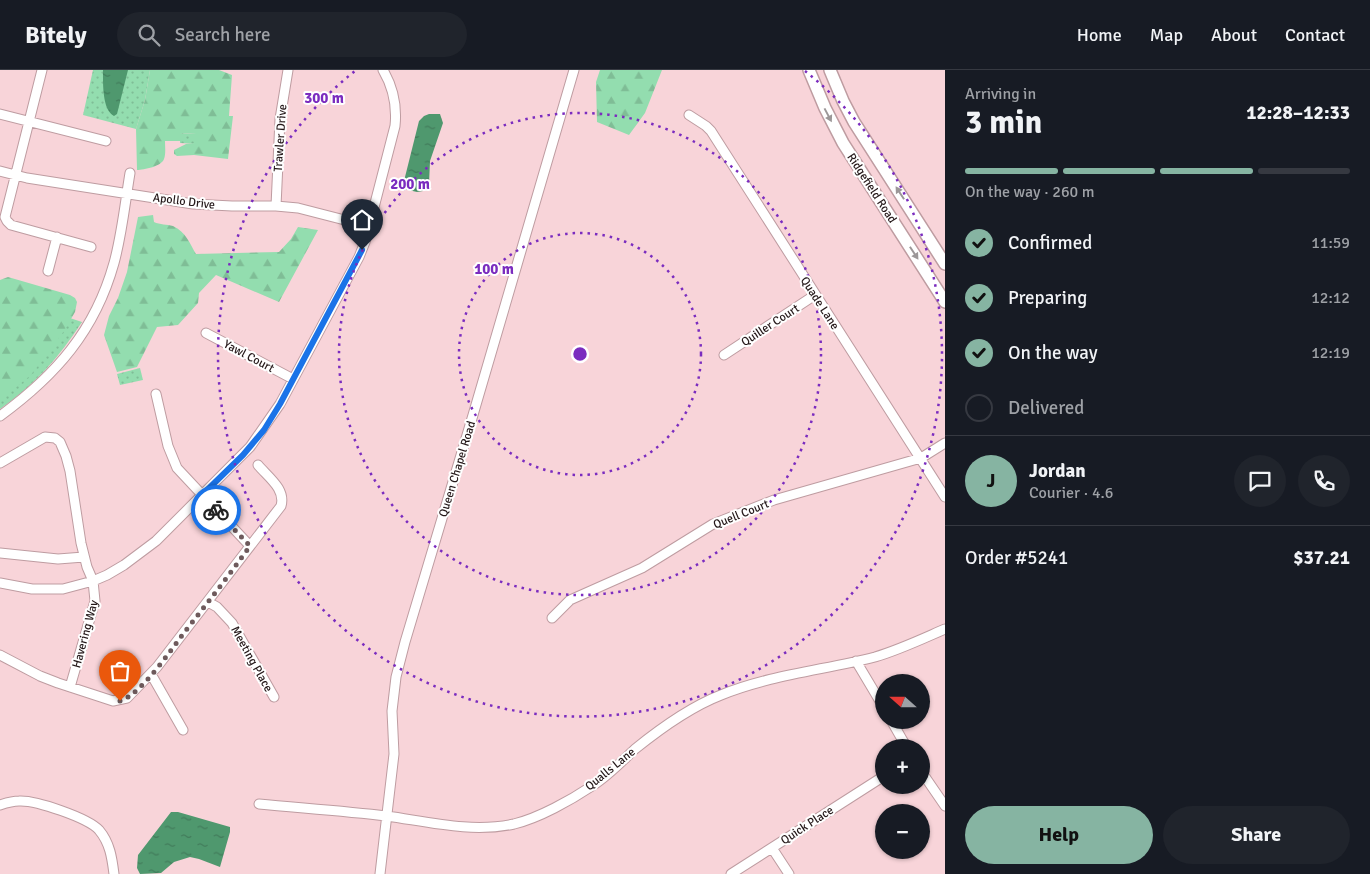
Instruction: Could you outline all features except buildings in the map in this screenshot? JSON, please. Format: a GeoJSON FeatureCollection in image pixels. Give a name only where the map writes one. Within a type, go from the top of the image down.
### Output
{"type":"FeatureCollection","features":[{"type":"Feature","properties":{"kind":"main road","name":"Ridgefield Road"},"geometry":{"type":"LineString","coordinates":[[809,70],[825,108],[843,143],[945,302]]}},
{"type":"Feature","properties":{"kind":"main road","name":"Ridgefield Road"},"geometry":{"type":"LineString","coordinates":[[830,70],[854,122],[945,264]]}},
{"type":"Feature","properties":{"kind":"street"},"geometry":{"type":"LineString","coordinates":[[42,70],[5,217],[11,225],[91,247]]}},
{"type":"Feature","properties":{"kind":"street","name":"Trawler Drive"},"geometry":{"type":"LineString","coordinates":[[276,206],[280,119],[288,70]]}},
{"type":"Feature","properties":{"kind":"street"},"geometry":{"type":"LineString","coordinates":[[0,583],[48,590],[76,586],[93,581],[124,565],[156,541],[239,459],[257,438],[280,404],[359,257],[395,126],[395,105],[383,70]]}},
{"type":"Feature","properties":{"kind":"street","name":"Queen Chapel Road"},"geometry":{"type":"LineString","coordinates":[[380,874],[394,754],[392,711],[396,676],[574,70]]}},
{"type":"Feature","properties":{"kind":"street"},"geometry":{"type":"LineString","coordinates":[[0,114],[106,141]]}},
{"type":"Feature","properties":{"kind":"street","name":"Quade Lane"},"geometry":{"type":"LineString","coordinates":[[689,115],[702,122],[711,131],[945,497]]}},
{"type":"Feature","properties":{"kind":"street","name":"Apollo Drive"},"geometry":{"type":"LineString","coordinates":[[0,170],[16,175],[127,194],[208,205],[276,206],[309,210],[368,226]]}},
{"type":"Feature","properties":{"kind":"street"},"geometry":{"type":"LineString","coordinates":[[0,416],[51,374],[74,347],[92,319],[106,288],[114,263],[130,173]]}},
{"type":"Feature","properties":{"kind":"street"},"geometry":{"type":"LineString","coordinates":[[48,271],[57,237]]}},
{"type":"Feature","properties":{"kind":"street","name":"Quiller Court"},"geometry":{"type":"LineString","coordinates":[[724,355],[815,295]]}},
{"type":"Feature","properties":{"kind":"street","name":"Yawl Court"},"geometry":{"type":"LineString","coordinates":[[206,333],[293,379]]}},
{"type":"Feature","properties":{"kind":"street"},"geometry":{"type":"LineString","coordinates":[[156,394],[172,458],[177,468],[250,546]]}},
{"type":"Feature","properties":{"kind":"street","name":"Havering Way"},"geometry":{"type":"LineString","coordinates":[[0,463],[45,437],[55,438],[60,442],[70,471],[84,557],[93,581],[95,601],[94,611],[70,687]]}},
{"type":"Feature","properties":{"kind":"street","name":"Quell Court"},"geometry":{"type":"LineString","coordinates":[[552,618],[570,600],[642,568],[713,524],[774,500],[921,458],[945,443]]}},
{"type":"Feature","properties":{"kind":"street"},"geometry":{"type":"LineString","coordinates":[[0,655],[40,676],[113,701],[120,701],[133,694],[208,602],[281,506],[283,501],[280,490],[258,465]]}},
{"type":"Feature","properties":{"kind":"street"},"geometry":{"type":"LineString","coordinates":[[0,553],[58,559],[84,557]]}},
{"type":"Feature","properties":{"kind":"street","name":"Meeting Place"},"geometry":{"type":"LineString","coordinates":[[208,602],[217,607],[232,623],[274,697]]}},
{"type":"Feature","properties":{"kind":"street","name":"Qualls Lane"},"geometry":{"type":"LineString","coordinates":[[259,804],[388,817],[463,827],[491,827],[516,823],[565,802],[592,787],[659,731],[703,703],[736,689],[778,677],[856,661],[894,650],[945,629]]}},
{"type":"Feature","properties":{"kind":"street"},"geometry":{"type":"LineString","coordinates":[[856,661],[875,693]]}},
{"type":"Feature","properties":{"kind":"street"},"geometry":{"type":"LineString","coordinates":[[151,674],[184,730]]}},
{"type":"Feature","properties":{"kind":"street","name":"Quick Place"},"geometry":{"type":"LineString","coordinates":[[731,874],[875,782]]}},
{"type":"Feature","properties":{"kind":"street"},"geometry":{"type":"LineString","coordinates":[[930,784],[945,806]]}},
{"type":"Feature","properties":{"kind":"street"},"geometry":{"type":"LineString","coordinates":[[0,805],[19,800],[33,802],[84,819],[96,827],[106,841],[111,853],[114,874]]}},
{"type":"Feature","properties":{"kind":"street"},"geometry":{"type":"LineString","coordinates":[[772,848],[789,874]]}},
{"type":"Feature","properties":{"kind":"green space"},"geometry":{"type":"Polygon","coordinates":[[[93,70],[150,70],[145,100],[136,129],[83,115],[93,70]]]}},
{"type":"Feature","properties":{"kind":"green space"},"geometry":{"type":"Polygon","coordinates":[[[150,70],[219,70],[232,75],[229,116],[233,116],[228,159],[194,155],[177,156],[174,154],[174,150],[186,144],[196,143],[196,134],[180,133],[180,141],[165,141],[165,155],[160,164],[137,170],[136,129],[145,100],[150,70]]]}},
{"type":"Feature","properties":{"kind":"green space"},"geometry":{"type":"Polygon","coordinates":[[[600,70],[662,70],[645,113],[629,135],[597,122],[596,82],[600,70]]]}},
{"type":"Feature","properties":{"kind":"green space"},"geometry":{"type":"Polygon","coordinates":[[[180,133],[196,134],[196,144],[180,143],[180,133]]]}},
{"type":"Feature","properties":{"kind":"green space"},"geometry":{"type":"Polygon","coordinates":[[[153,215],[154,222],[173,226],[181,232],[187,238],[196,254],[279,252],[291,239],[298,227],[318,230],[279,302],[216,275],[199,293],[198,303],[178,325],[157,327],[137,367],[117,372],[104,335],[109,316],[118,298],[127,272],[138,217],[153,215]]]}},
{"type":"Feature","properties":{"kind":"green space"},"geometry":{"type":"Polygon","coordinates":[[[8,277],[70,295],[77,302],[75,312],[64,331],[31,375],[0,400],[0,280],[8,277]]]}},
{"type":"Feature","properties":{"kind":"green space"},"geometry":{"type":"Polygon","coordinates":[[[0,295],[82,322],[46,370],[0,409],[0,295]]]}},
{"type":"Feature","properties":{"kind":"green space"},"geometry":{"type":"Polygon","coordinates":[[[140,368],[143,380],[120,385],[117,374],[140,368]]]}},
{"type":"Feature","properties":{"kind":"water"},"geometry":{"type":"Polygon","coordinates":[[[103,70],[128,70],[117,114],[114,116],[110,113],[105,102],[103,70]]]}},
{"type":"Feature","properties":{"kind":"water"},"geometry":{"type":"Polygon","coordinates":[[[429,114],[440,114],[443,123],[430,161],[429,184],[423,191],[417,192],[404,189],[403,185],[419,121],[429,114]]]}},
{"type":"Feature","properties":{"kind":"water"},"geometry":{"type":"Polygon","coordinates":[[[171,812],[178,812],[230,827],[220,867],[190,857],[174,862],[161,873],[140,874],[137,868],[138,855],[171,812]]]}},
{"type":"Feature","properties":{"kind":"way so far"},"geometry":{"type":"LineString","coordinates":[[120,701],[133,694],[157,667],[250,546],[216,510]]}},
{"type":"Feature","properties":{"kind":"route"},"geometry":{"type":"LineString","coordinates":[[216,510],[202,495],[243,455],[264,430],[280,404],[362,250]]}}]}
